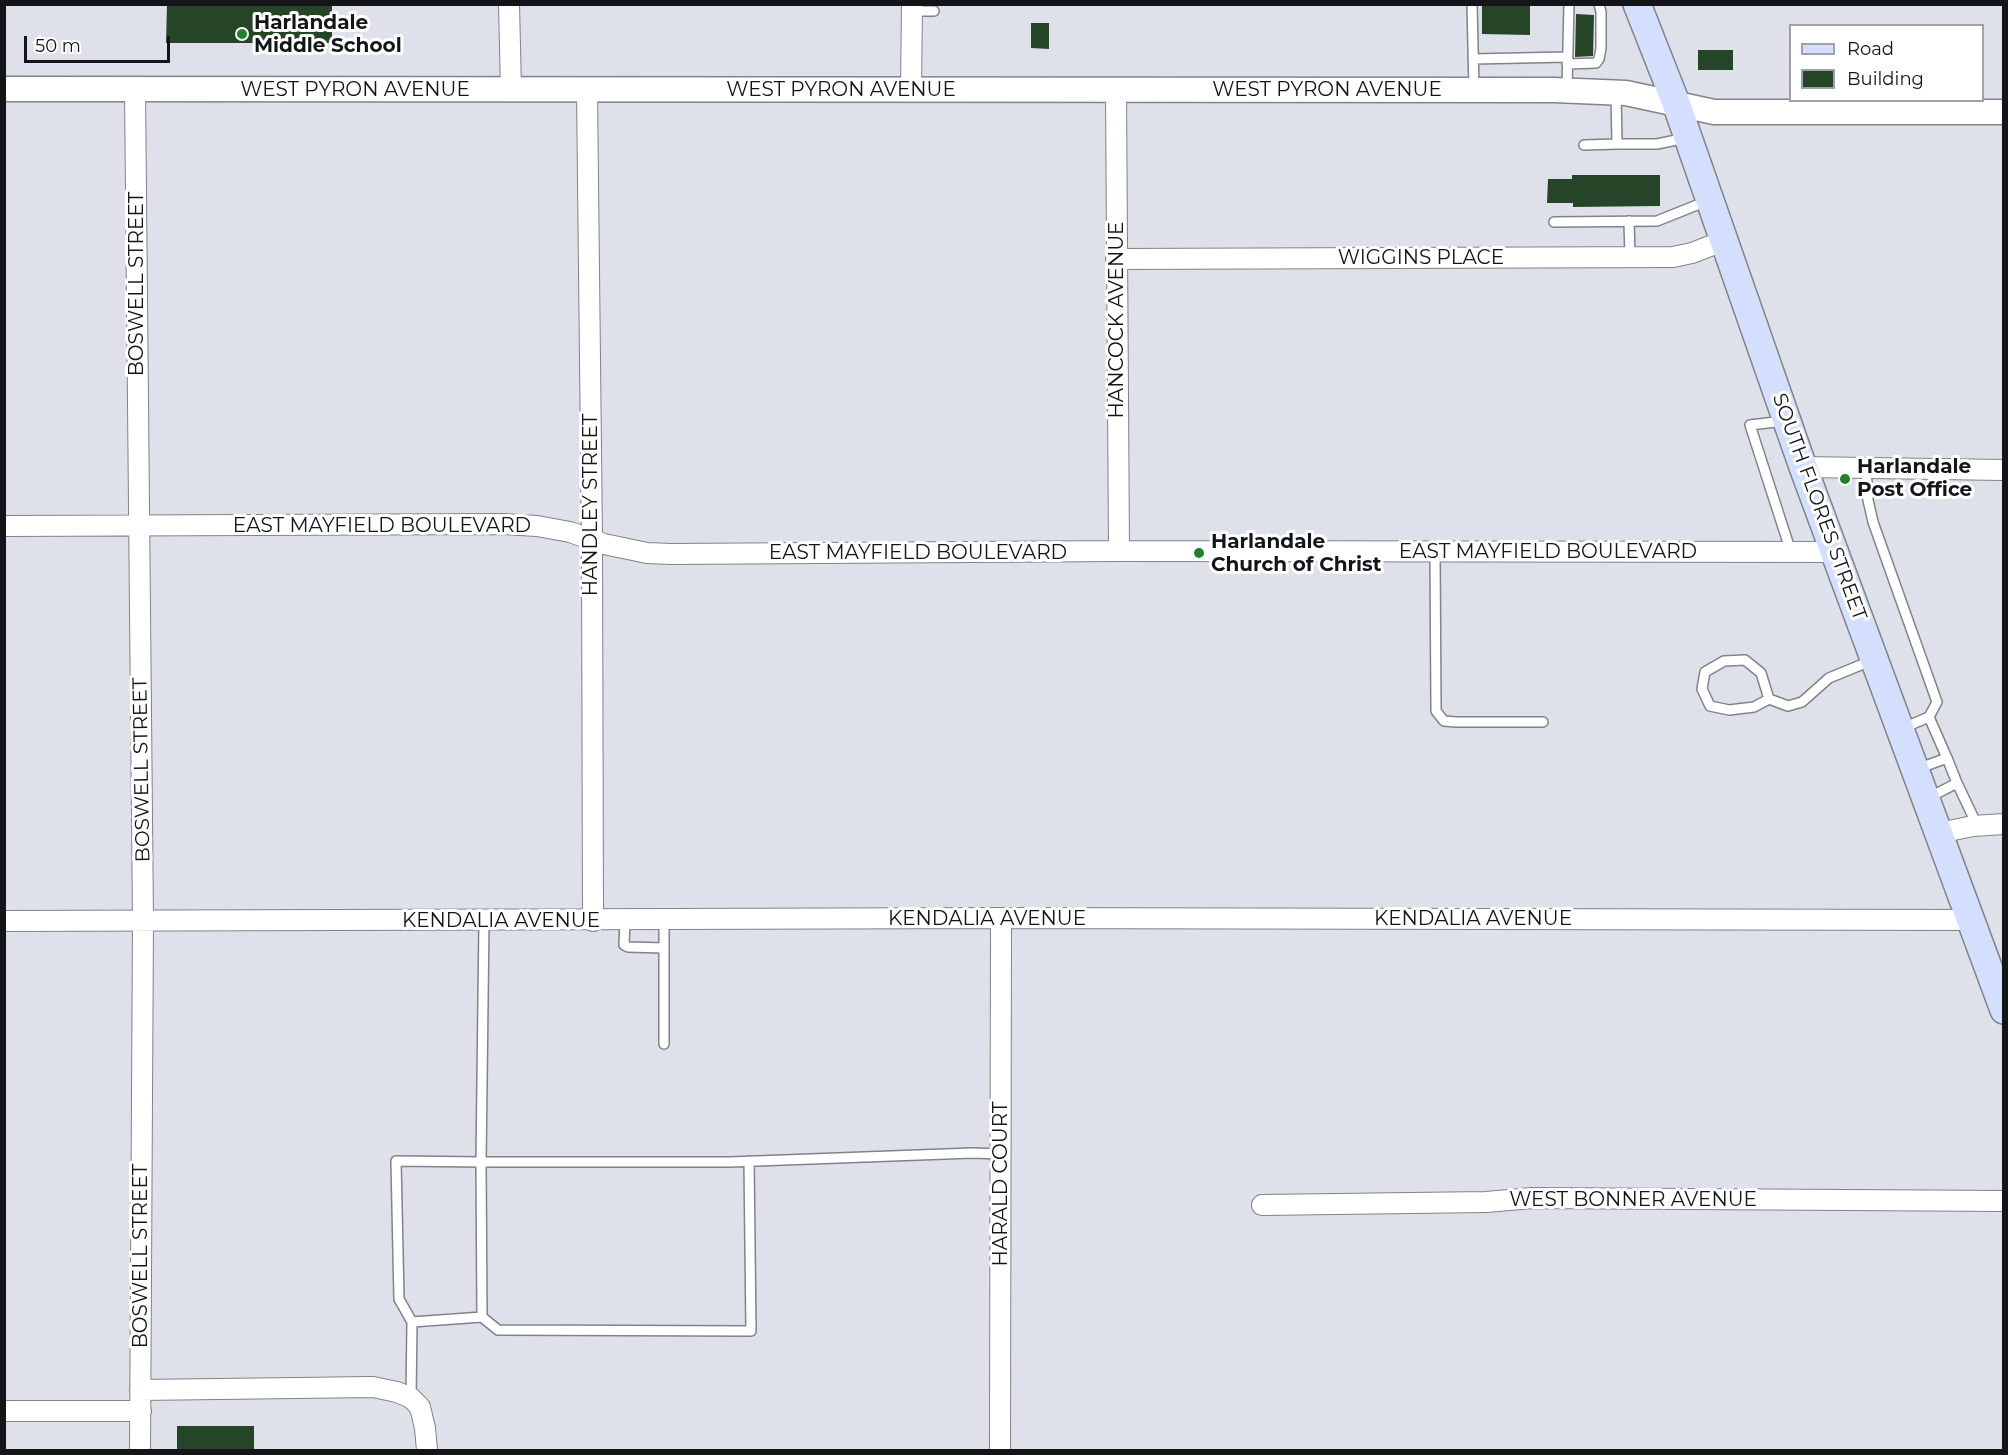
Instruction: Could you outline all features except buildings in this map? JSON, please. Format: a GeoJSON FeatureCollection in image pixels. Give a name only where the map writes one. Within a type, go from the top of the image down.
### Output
{"type":"FeatureCollection","features":[{"type":"Feature","properties":{"kind":"main road","name":"SOUTH FLORES STREET"},"geometry":{"type":"LineString","coordinates":[[1637,4],[1676,103],[1803,467],[2004,1010]]}},
{"type":"Feature","properties":{"kind":"street"},"geometry":{"type":"LineString","coordinates":[[509,4],[511,90]]}},
{"type":"Feature","properties":{"kind":"street"},"geometry":{"type":"LineString","coordinates":[[911,90],[912,8]]}},
{"type":"Feature","properties":{"kind":"street","name":"WEST PYRON AVENUE"},"geometry":{"type":"LineString","coordinates":[[4,89],[1567,90],[1626,93],[1714,112],[2004,112]]}},
{"type":"Feature","properties":{"kind":"street","name":"BOSWELL STREET"},"geometry":{"type":"LineString","coordinates":[[135,90],[143,921],[140,1450]]}},
{"type":"Feature","properties":{"kind":"street","name":"HANDLEY STREET"},"geometry":{"type":"LineString","coordinates":[[587,90],[593,921]]}},
{"type":"Feature","properties":{"kind":"street","name":"HANCOCK AVENUE"},"geometry":{"type":"LineString","coordinates":[[1116,90],[1119,551]]}},
{"type":"Feature","properties":{"kind":"street","name":"WIGGINS PLACE"},"geometry":{"type":"LineString","coordinates":[[1116,259],[1673,257],[1692,253],[1723,241]]}},
{"type":"Feature","properties":{"kind":"street"},"geometry":{"type":"LineString","coordinates":[[1803,467],[2004,470]]}},
{"type":"Feature","properties":{"kind":"street","name":"EAST MAYFIELD BOULEVARD"},"geometry":{"type":"LineString","coordinates":[[4,526],[504,524],[537,526],[570,532],[592,540],[647,553],[671,554],[1119,551],[1836,552]]}},
{"type":"Feature","properties":{"kind":"street"},"geometry":{"type":"LineString","coordinates":[[1939,833],[1977,825],[2004,824]]}},
{"type":"Feature","properties":{"kind":"street","name":"KENDALIA AVENUE"},"geometry":{"type":"LineString","coordinates":[[4,921],[625,921],[1001,918],[1970,920]]}},
{"type":"Feature","properties":{"kind":"street","name":"HARALD COURT"},"geometry":{"type":"LineString","coordinates":[[1000,1450],[1001,918]]}},
{"type":"Feature","properties":{"kind":"street","name":"WEST BONNER AVENUE"},"geometry":{"type":"LineString","coordinates":[[1262,1205],[1474,1202],[1532,1198],[2004,1201]]}},
{"type":"Feature","properties":{"kind":"street"},"geometry":{"type":"LineString","coordinates":[[140,1390],[373,1387],[397,1392],[411,1398],[420,1407],[427,1450]]}},
{"type":"Feature","properties":{"kind":"street"},"geometry":{"type":"LineString","coordinates":[[4,1411],[141,1411]]}},
{"type":"Feature","properties":{"kind":"lane"},"geometry":{"type":"LineString","coordinates":[[1472,4],[1474,90]]}},
{"type":"Feature","properties":{"kind":"lane"},"geometry":{"type":"LineString","coordinates":[[1567,90],[1569,4]]}},
{"type":"Feature","properties":{"kind":"lane"},"geometry":{"type":"LineString","coordinates":[[1473,59],[1596,63],[1601,48],[1599,4]]}},
{"type":"Feature","properties":{"kind":"lane"},"geometry":{"type":"LineString","coordinates":[[912,8],[934,11]]}},
{"type":"Feature","properties":{"kind":"lane"},"geometry":{"type":"LineString","coordinates":[[1616,93],[1617,144]]}},
{"type":"Feature","properties":{"kind":"lane"},"geometry":{"type":"LineString","coordinates":[[1584,145],[1657,144],[1687,138]]}},
{"type":"Feature","properties":{"kind":"lane"},"geometry":{"type":"LineString","coordinates":[[1554,222],[1657,221],[1709,200]]}},
{"type":"Feature","properties":{"kind":"lane"},"geometry":{"type":"LineString","coordinates":[[1629,221],[1630,257]]}},
{"type":"Feature","properties":{"kind":"lane"},"geometry":{"type":"LineString","coordinates":[[1787,420],[1750,425],[1791,552]]}},
{"type":"Feature","properties":{"kind":"lane"},"geometry":{"type":"LineString","coordinates":[[1866,468],[1868,500],[1874,522],[1937,702],[1929,717],[1901,729]]}},
{"type":"Feature","properties":{"kind":"lane"},"geometry":{"type":"LineString","coordinates":[[1435,551],[1436,711],[1444,720],[1456,722],[1543,722]]}},
{"type":"Feature","properties":{"kind":"lane"},"geometry":{"type":"LineString","coordinates":[[1770,699],[1761,673],[1745,660],[1724,660],[1705,672],[1702,689],[1710,706],[1729,710],[1754,707],[1770,699],[1788,706],[1802,702],[1829,678],[1875,659]]}},
{"type":"Feature","properties":{"kind":"lane"},"geometry":{"type":"LineString","coordinates":[[1929,717],[1977,825]]}},
{"type":"Feature","properties":{"kind":"lane"},"geometry":{"type":"LineString","coordinates":[[1916,769],[1947,758]]}},
{"type":"Feature","properties":{"kind":"lane"},"geometry":{"type":"LineString","coordinates":[[1927,799],[1957,783]]}},
{"type":"Feature","properties":{"kind":"lane"},"geometry":{"type":"LineString","coordinates":[[664,920],[664,1044]]}},
{"type":"Feature","properties":{"kind":"lane"},"geometry":{"type":"LineString","coordinates":[[482,1317],[484,921]]}},
{"type":"Feature","properties":{"kind":"lane"},"geometry":{"type":"LineString","coordinates":[[625,921],[624,945],[664,948]]}},
{"type":"Feature","properties":{"kind":"lane"},"geometry":{"type":"LineString","coordinates":[[411,1398],[412,1322],[399,1299],[396,1161],[556,1163],[749,1161],[972,1153],[1001,1154]]}},
{"type":"Feature","properties":{"kind":"lane"},"geometry":{"type":"LineString","coordinates":[[412,1322],[482,1317],[498,1330],[751,1331],[749,1161]]}},
{"type":"Feature","properties":{"kind":"place","name":"Harlandale Middle School"},"geometry":{"type":"Point","coordinates":[242,34]}},
{"type":"Feature","properties":{"kind":"place","name":"Harlandale Post Office"},"geometry":{"type":"Point","coordinates":[1845,479]}},
{"type":"Feature","properties":{"kind":"place","name":"Harlandale Church of Christ"},"geometry":{"type":"Point","coordinates":[1199,553]}}]}
